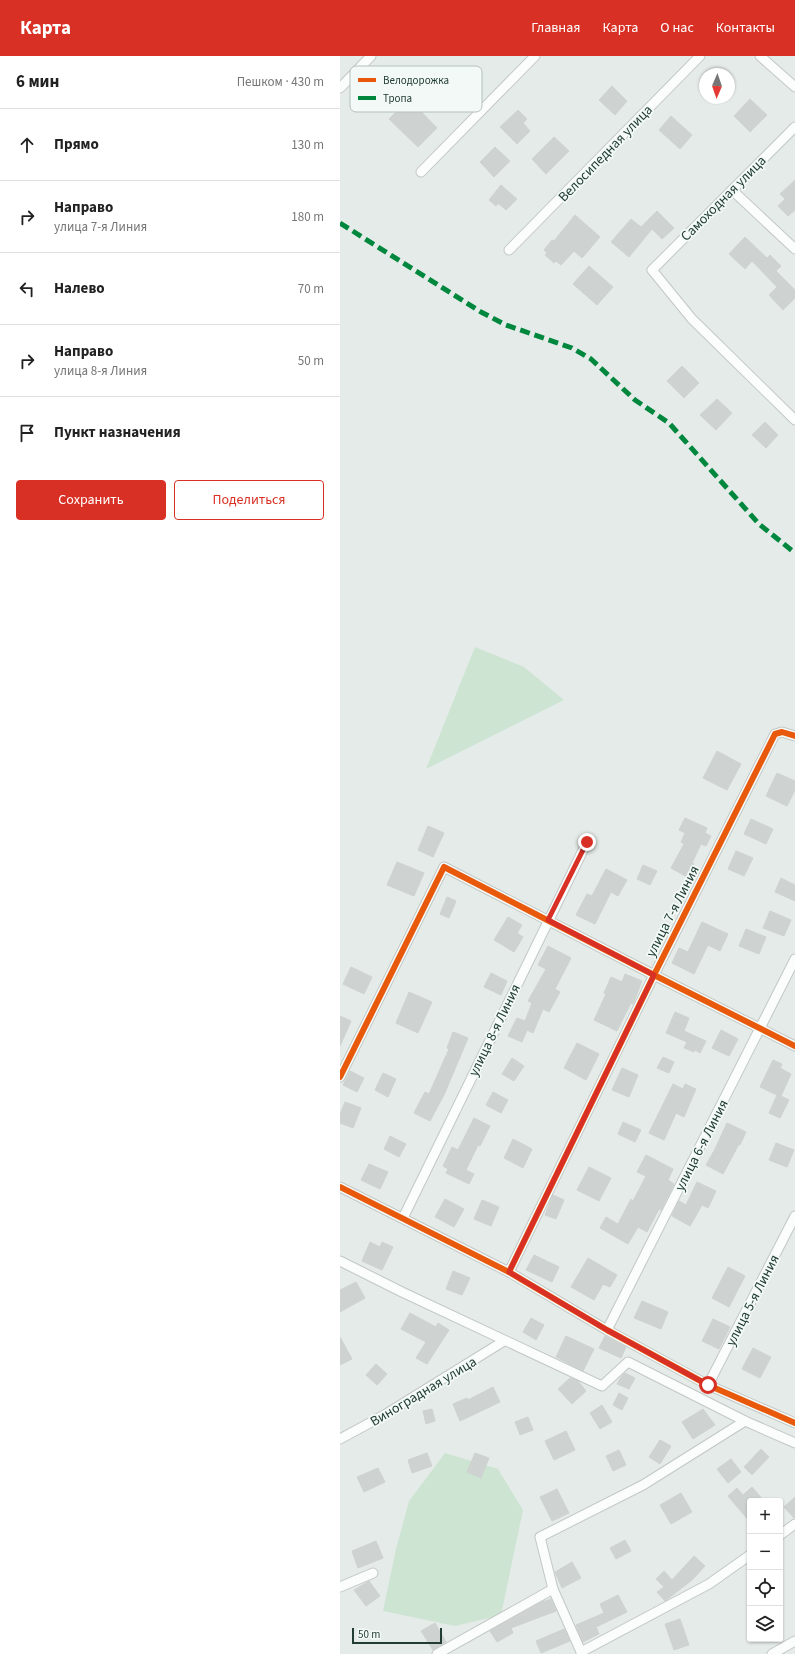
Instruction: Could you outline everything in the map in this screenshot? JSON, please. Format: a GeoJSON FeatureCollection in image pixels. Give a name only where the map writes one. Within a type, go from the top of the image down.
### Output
{"type":"FeatureCollection","features":[{"type":"Feature","properties":{"kind":"street"},"geometry":{"type":"LineString","coordinates":[[361,66],[371,56]]}},
{"type":"Feature","properties":{"kind":"street"},"geometry":{"type":"LineString","coordinates":[[482,110],[535,56]]}},
{"type":"Feature","properties":{"kind":"street","name":"Велосипедная улица"},"geometry":{"type":"LineString","coordinates":[[509,250],[700,56]]}},
{"type":"Feature","properties":{"kind":"street"},"geometry":{"type":"LineString","coordinates":[[760,56],[795,87]]}},
{"type":"Feature","properties":{"kind":"street"},"geometry":{"type":"LineString","coordinates":[[340,88],[350,78]]}},
{"type":"Feature","properties":{"kind":"street"},"geometry":{"type":"LineString","coordinates":[[421,172],[480,112]]}},
{"type":"Feature","properties":{"kind":"street","name":"Самоходная улица"},"geometry":{"type":"LineString","coordinates":[[795,127],[652,270],[692,319],[795,420]]}},
{"type":"Feature","properties":{"kind":"street"},"geometry":{"type":"LineString","coordinates":[[732,190],[795,249]]}},
{"type":"Feature","properties":{"kind":"street","name":"улица 7-я Линия"},"geometry":{"type":"LineString","coordinates":[[509,1272],[654,975],[775,734],[782,732],[795,736]]}},
{"type":"Feature","properties":{"kind":"street","name":"улица 8-я Линия"},"geometry":{"type":"LineString","coordinates":[[403,1218],[587,842]]}},
{"type":"Feature","properties":{"kind":"street"},"geometry":{"type":"LineString","coordinates":[[340,1078],[444,867],[795,1046]]}},
{"type":"Feature","properties":{"kind":"street","name":"улица 6-я Линия"},"geometry":{"type":"LineString","coordinates":[[607,1330],[795,959]]}},
{"type":"Feature","properties":{"kind":"street"},"geometry":{"type":"LineString","coordinates":[[340,1187],[509,1272],[607,1330],[708,1385],[795,1423]]}},
{"type":"Feature","properties":{"kind":"street","name":"улица 5-я Линия"},"geometry":{"type":"LineString","coordinates":[[708,1385],[795,1216]]}},
{"type":"Feature","properties":{"kind":"street"},"geometry":{"type":"LineString","coordinates":[[340,1261],[504,1341],[602,1386],[628,1362],[745,1421],[795,1443]]}},
{"type":"Feature","properties":{"kind":"street","name":"Виноградная улица"},"geometry":{"type":"LineString","coordinates":[[340,1439],[386,1414],[504,1341]]}},
{"type":"Feature","properties":{"kind":"street"},"geometry":{"type":"LineString","coordinates":[[745,1421],[643,1486],[540,1537],[553,1589],[582,1653],[709,1584],[747,1557]]}},
{"type":"Feature","properties":{"kind":"street"},"geometry":{"type":"LineString","coordinates":[[781,1534],[795,1524]]}},
{"type":"Feature","properties":{"kind":"street"},"geometry":{"type":"LineString","coordinates":[[340,1587],[373,1572]]}},
{"type":"Feature","properties":{"kind":"street"},"geometry":{"type":"LineString","coordinates":[[437,1654],[553,1589]]}},
{"type":"Feature","properties":{"kind":"street"},"geometry":{"type":"LineString","coordinates":[[772,1654],[795,1641]]}},
{"type":"Feature","properties":{"kind":"green space"},"geometry":{"type":"Polygon","coordinates":[[[475,647],[524,667],[564,700],[426,769],[475,647]]]}},
{"type":"Feature","properties":{"kind":"green space"},"geometry":{"type":"Polygon","coordinates":[[[445,1453],[498,1469],[523,1510],[501,1615],[455,1626],[383,1611],[396,1549],[409,1501],[445,1453]]]}},
{"type":"Feature","properties":{"kind":"building"},"geometry":{"type":"Polygon","coordinates":[[[612,86],[627,101],[615,115],[599,100],[612,86]]]}},
{"type":"Feature","properties":{"kind":"building"},"geometry":{"type":"Polygon","coordinates":[[[750,99],[767,115],[750,132],[734,116],[750,99]]]}},
{"type":"Feature","properties":{"kind":"building"},"geometry":{"type":"Polygon","coordinates":[[[518,110],[527,119],[523,123],[530,131],[517,144],[500,127],[518,110]]]}},
{"type":"Feature","properties":{"kind":"building"},"geometry":{"type":"Polygon","coordinates":[[[396,112],[422,112],[437,128],[418,147],[389,119],[396,112]]]}},
{"type":"Feature","properties":{"kind":"building"},"geometry":{"type":"Polygon","coordinates":[[[671,116],[692,135],[680,149],[659,130],[671,116]]]}},
{"type":"Feature","properties":{"kind":"building"},"geometry":{"type":"Polygon","coordinates":[[[554,137],[569,151],[546,174],[532,159],[554,137]]]}},
{"type":"Feature","properties":{"kind":"building"},"geometry":{"type":"Polygon","coordinates":[[[495,147],[510,161],[494,177],[480,162],[495,147]]]}},
{"type":"Feature","properties":{"kind":"building"},"geometry":{"type":"Polygon","coordinates":[[[795,180],[795,210],[788,216],[778,206],[785,199],[780,194],[795,180]]]}},
{"type":"Feature","properties":{"kind":"building"},"geometry":{"type":"Polygon","coordinates":[[[501,185],[517,199],[506,210],[498,203],[496,206],[489,200],[501,185]]]}},
{"type":"Feature","properties":{"kind":"building"},"geometry":{"type":"Polygon","coordinates":[[[657,211],[674,228],[662,239],[652,229],[629,257],[611,242],[631,219],[641,227],[657,211]]]}},
{"type":"Feature","properties":{"kind":"building"},"geometry":{"type":"Polygon","coordinates":[[[575,215],[600,237],[582,258],[574,251],[561,265],[556,261],[554,263],[545,255],[547,253],[544,250],[552,240],[554,241],[575,215]]]}},
{"type":"Feature","properties":{"kind":"building"},"geometry":{"type":"Polygon","coordinates":[[[745,237],[767,258],[770,255],[781,266],[776,271],[795,290],[795,298],[783,310],[769,295],[777,287],[752,261],[745,269],[729,254],[745,237]]]}},
{"type":"Feature","properties":{"kind":"building"},"geometry":{"type":"Polygon","coordinates":[[[589,266],[613,287],[597,305],[573,284],[589,266]]]}},
{"type":"Feature","properties":{"kind":"building"},"geometry":{"type":"Polygon","coordinates":[[[682,366],[699,383],[684,398],[667,381],[682,366]]]}},
{"type":"Feature","properties":{"kind":"building"},"geometry":{"type":"Polygon","coordinates":[[[717,399],[732,413],[716,430],[700,415],[717,399]]]}},
{"type":"Feature","properties":{"kind":"building"},"geometry":{"type":"Polygon","coordinates":[[[765,422],[778,435],[766,448],[752,435],[765,422]]]}},
{"type":"Feature","properties":{"kind":"building"},"geometry":{"type":"Polygon","coordinates":[[[717,751],[741,764],[727,790],[703,778],[717,751]]]}},
{"type":"Feature","properties":{"kind":"building"},"geometry":{"type":"Polygon","coordinates":[[[777,773],[795,781],[795,790],[787,806],[766,796],[777,773]]]}},
{"type":"Feature","properties":{"kind":"building"},"geometry":{"type":"Polygon","coordinates":[[[685,818],[707,828],[705,833],[711,836],[706,846],[701,844],[692,863],[694,864],[687,877],[671,868],[684,844],[681,842],[685,833],[679,830],[685,818]]]}},
{"type":"Feature","properties":{"kind":"building"},"geometry":{"type":"Polygon","coordinates":[[[751,819],[773,829],[766,844],[744,834],[751,819]]]}},
{"type":"Feature","properties":{"kind":"building"},"geometry":{"type":"Polygon","coordinates":[[[428,826],[444,833],[433,857],[418,850],[428,826]]]}},
{"type":"Feature","properties":{"kind":"building"},"geometry":{"type":"Polygon","coordinates":[[[736,851],[753,858],[744,876],[728,869],[736,851]]]}},
{"type":"Feature","properties":{"kind":"building"},"geometry":{"type":"Polygon","coordinates":[[[397,862],[424,873],[414,896],[387,885],[397,862]]]}},
{"type":"Feature","properties":{"kind":"building"},"geometry":{"type":"Polygon","coordinates":[[[643,865],[657,871],[650,885],[637,879],[643,865]]]}},
{"type":"Feature","properties":{"kind":"building"},"geometry":{"type":"Polygon","coordinates":[[[606,869],[627,880],[618,896],[611,892],[595,924],[576,915],[587,894],[592,896],[606,869]]]}},
{"type":"Feature","properties":{"kind":"building"},"geometry":{"type":"Polygon","coordinates":[[[781,878],[795,885],[795,901],[775,892],[781,878]]]}},
{"type":"Feature","properties":{"kind":"building"},"geometry":{"type":"Polygon","coordinates":[[[447,897],[456,901],[449,918],[440,914],[447,897]]]}},
{"type":"Feature","properties":{"kind":"building"},"geometry":{"type":"Polygon","coordinates":[[[770,911],[791,920],[784,936],[763,928],[770,911]]]}},
{"type":"Feature","properties":{"kind":"building"},"geometry":{"type":"Polygon","coordinates":[[[508,917],[522,925],[517,933],[523,937],[514,952],[494,940],[508,917]]]}},
{"type":"Feature","properties":{"kind":"building"},"geometry":{"type":"Polygon","coordinates":[[[702,922],[728,934],[720,951],[708,945],[694,974],[672,963],[679,948],[688,952],[702,922]]]}},
{"type":"Feature","properties":{"kind":"building"},"geometry":{"type":"Polygon","coordinates":[[[746,929],[766,937],[759,954],[739,946],[746,929]]]}},
{"type":"Feature","properties":{"kind":"building"},"geometry":{"type":"Polygon","coordinates":[[[548,946],[571,958],[555,989],[560,992],[549,1012],[543,1009],[533,1033],[527,1030],[522,1042],[508,1036],[517,1018],[525,1021],[532,1003],[528,1001],[546,969],[538,965],[548,946]]]}},
{"type":"Feature","properties":{"kind":"building"},"geometry":{"type":"Polygon","coordinates":[[[351,967],[372,977],[364,994],[343,984],[351,967]]]}},
{"type":"Feature","properties":{"kind":"building"},"geometry":{"type":"Polygon","coordinates":[[[491,973],[507,981],[501,995],[484,987],[491,973]]]}},
{"type":"Feature","properties":{"kind":"building"},"geometry":{"type":"Polygon","coordinates":[[[625,974],[642,981],[633,1004],[631,1003],[617,1031],[594,1020],[606,994],[604,993],[611,977],[622,982],[625,974]]]}},
{"type":"Feature","properties":{"kind":"building"},"geometry":{"type":"Polygon","coordinates":[[[409,992],[432,1002],[418,1033],[396,1023],[409,992]]]}},
{"type":"Feature","properties":{"kind":"building"},"geometry":{"type":"Polygon","coordinates":[[[675,1012],[689,1018],[684,1031],[706,1041],[700,1053],[695,1050],[694,1052],[684,1048],[687,1042],[666,1033],[675,1012]]]}},
{"type":"Feature","properties":{"kind":"building"},"geometry":{"type":"Polygon","coordinates":[[[340,1016],[351,1021],[340,1046],[340,1016]]]}},
{"type":"Feature","properties":{"kind":"building"},"geometry":{"type":"Polygon","coordinates":[[[721,1030],[738,1039],[729,1056],[712,1048],[721,1030]]]}},
{"type":"Feature","properties":{"kind":"building"},"geometry":{"type":"Polygon","coordinates":[[[453,1032],[468,1038],[444,1095],[430,1121],[414,1113],[425,1092],[429,1094],[449,1049],[447,1048],[453,1032]]]}},
{"type":"Feature","properties":{"kind":"building"},"geometry":{"type":"Polygon","coordinates":[[[577,1043],[599,1054],[586,1080],[564,1068],[577,1043]]]}},
{"type":"Feature","properties":{"kind":"building"},"geometry":{"type":"Polygon","coordinates":[[[663,1057],[674,1062],[669,1073],[657,1068],[663,1057]]]}},
{"type":"Feature","properties":{"kind":"building"},"geometry":{"type":"Polygon","coordinates":[[[512,1058],[524,1066],[514,1081],[502,1074],[512,1058]]]}},
{"type":"Feature","properties":{"kind":"building"},"geometry":{"type":"Polygon","coordinates":[[[773,1060],[782,1064],[780,1068],[791,1074],[781,1096],[789,1100],[780,1118],[769,1113],[777,1095],[760,1087],[773,1060]]]}},
{"type":"Feature","properties":{"kind":"building"},"geometry":{"type":"Polygon","coordinates":[[[622,1068],[638,1075],[629,1097],[612,1090],[622,1068]]]}},
{"type":"Feature","properties":{"kind":"building"},"geometry":{"type":"Polygon","coordinates":[[[350,1071],[364,1078],[357,1092],[343,1085],[350,1071]]]}},
{"type":"Feature","properties":{"kind":"building"},"geometry":{"type":"Polygon","coordinates":[[[383,1073],[396,1079],[388,1097],[375,1090],[383,1073]]]}},
{"type":"Feature","properties":{"kind":"building"},"geometry":{"type":"Polygon","coordinates":[[[673,1084],[683,1089],[685,1084],[696,1089],[684,1117],[676,1113],[664,1140],[649,1133],[673,1084]]]}},
{"type":"Feature","properties":{"kind":"building"},"geometry":{"type":"Polygon","coordinates":[[[493,1092],[508,1100],[501,1113],[486,1105],[493,1092]]]}},
{"type":"Feature","properties":{"kind":"building"},"geometry":{"type":"Polygon","coordinates":[[[345,1102],[361,1108],[353,1128],[340,1123],[340,1114],[345,1102]]]}},
{"type":"Feature","properties":{"kind":"building"},"geometry":{"type":"Polygon","coordinates":[[[474,1118],[490,1126],[480,1146],[478,1145],[466,1170],[474,1174],[469,1184],[446,1173],[448,1169],[443,1166],[452,1147],[458,1150],[474,1118]]]}},
{"type":"Feature","properties":{"kind":"building"},"geometry":{"type":"Polygon","coordinates":[[[623,1122],[641,1130],[635,1142],[618,1134],[623,1122]]]}},
{"type":"Feature","properties":{"kind":"building"},"geometry":{"type":"Polygon","coordinates":[[[727,1123],[746,1132],[723,1174],[706,1165],[727,1123]]]}},
{"type":"Feature","properties":{"kind":"building"},"geometry":{"type":"Polygon","coordinates":[[[390,1136],[406,1144],[399,1157],[384,1149],[390,1136]]]}},
{"type":"Feature","properties":{"kind":"building"},"geometry":{"type":"Polygon","coordinates":[[[513,1139],[532,1149],[523,1168],[504,1158],[513,1139]]]}},
{"type":"Feature","properties":{"kind":"building"},"geometry":{"type":"Polygon","coordinates":[[[776,1143],[794,1150],[787,1167],[769,1160],[776,1143]]]}},
{"type":"Feature","properties":{"kind":"building"},"geometry":{"type":"Polygon","coordinates":[[[646,1155],[673,1169],[668,1180],[674,1184],[661,1210],[659,1209],[647,1232],[638,1227],[628,1244],[600,1228],[606,1217],[618,1224],[631,1199],[633,1201],[646,1176],[637,1172],[646,1155]]]}},
{"type":"Feature","properties":{"kind":"building"},"geometry":{"type":"Polygon","coordinates":[[[369,1164],[388,1172],[380,1189],[361,1180],[369,1164]]]}},
{"type":"Feature","properties":{"kind":"building"},"geometry":{"type":"Polygon","coordinates":[[[589,1167],[611,1178],[599,1201],[577,1190],[589,1167]]]}},
{"type":"Feature","properties":{"kind":"building"},"geometry":{"type":"Polygon","coordinates":[[[697,1182],[716,1191],[708,1208],[702,1205],[690,1226],[672,1216],[679,1201],[686,1205],[697,1182]]]}},
{"type":"Feature","properties":{"kind":"building"},"geometry":{"type":"Polygon","coordinates":[[[553,1195],[564,1200],[556,1219],[545,1215],[553,1195]]]}},
{"type":"Feature","properties":{"kind":"building"},"geometry":{"type":"Polygon","coordinates":[[[445,1199],[464,1209],[454,1227],[435,1217],[445,1199]]]}},
{"type":"Feature","properties":{"kind":"building"},"geometry":{"type":"Polygon","coordinates":[[[482,1200],[499,1207],[491,1226],[474,1219],[482,1200]]]}},
{"type":"Feature","properties":{"kind":"building"},"geometry":{"type":"Polygon","coordinates":[[[370,1242],[380,1247],[382,1242],[393,1247],[382,1270],[362,1261],[370,1242]]]}},
{"type":"Feature","properties":{"kind":"building"},"geometry":{"type":"Polygon","coordinates":[[[534,1255],[559,1267],[552,1282],[526,1270],[534,1255]]]}},
{"type":"Feature","properties":{"kind":"building"},"geometry":{"type":"Polygon","coordinates":[[[588,1258],[617,1275],[610,1287],[603,1284],[594,1300],[571,1287],[588,1258]]]}},
{"type":"Feature","properties":{"kind":"building"},"geometry":{"type":"Polygon","coordinates":[[[728,1267],[745,1276],[729,1307],[712,1298],[728,1267]]]}},
{"type":"Feature","properties":{"kind":"building"},"geometry":{"type":"Polygon","coordinates":[[[453,1271],[470,1278],[462,1295],[446,1289],[453,1271]]]}},
{"type":"Feature","properties":{"kind":"building"},"geometry":{"type":"Polygon","coordinates":[[[356,1282],[365,1298],[340,1312],[340,1290],[356,1282]]]}},
{"type":"Feature","properties":{"kind":"building"},"geometry":{"type":"Polygon","coordinates":[[[642,1301],[668,1312],[661,1329],[634,1318],[642,1301]]]}},
{"type":"Feature","properties":{"kind":"building"},"geometry":{"type":"Polygon","coordinates":[[[410,1313],[436,1327],[438,1323],[449,1330],[427,1364],[416,1358],[426,1342],[401,1329],[410,1313]]]}},
{"type":"Feature","properties":{"kind":"building"},"geometry":{"type":"Polygon","coordinates":[[[531,1318],[544,1325],[536,1340],[523,1332],[531,1318]]]}},
{"type":"Feature","properties":{"kind":"building"},"geometry":{"type":"Polygon","coordinates":[[[713,1319],[730,1327],[719,1349],[702,1341],[713,1319]]]}},
{"type":"Feature","properties":{"kind":"building"},"geometry":{"type":"Polygon","coordinates":[[[566,1336],[594,1349],[583,1371],[556,1357],[566,1336]]]}},
{"type":"Feature","properties":{"kind":"building"},"geometry":{"type":"Polygon","coordinates":[[[605,1336],[626,1347],[621,1358],[599,1348],[605,1336]]]}},
{"type":"Feature","properties":{"kind":"building"},"geometry":{"type":"Polygon","coordinates":[[[340,1337],[352,1359],[340,1365],[340,1337]]]}},
{"type":"Feature","properties":{"kind":"building"},"geometry":{"type":"Polygon","coordinates":[[[753,1348],[771,1357],[760,1378],[742,1369],[753,1348]]]}},
{"type":"Feature","properties":{"kind":"building"},"geometry":{"type":"Polygon","coordinates":[[[376,1364],[387,1374],[377,1385],[366,1375],[376,1364]]]}},
{"type":"Feature","properties":{"kind":"building"},"geometry":{"type":"Polygon","coordinates":[[[625,1373],[635,1378],[629,1389],[617,1384],[625,1373]]]}},
{"type":"Feature","properties":{"kind":"building"},"geometry":{"type":"Polygon","coordinates":[[[570,1378],[578,1381],[586,1391],[572,1404],[558,1389],[570,1378]]]}},
{"type":"Feature","properties":{"kind":"building"},"geometry":{"type":"Polygon","coordinates":[[[493,1387],[500,1402],[460,1421],[453,1404],[467,1398],[468,1400],[493,1387]]]}},
{"type":"Feature","properties":{"kind":"building"},"geometry":{"type":"Polygon","coordinates":[[[619,1393],[628,1398],[622,1410],[613,1405],[619,1393]]]}},
{"type":"Feature","properties":{"kind":"building"},"geometry":{"type":"Polygon","coordinates":[[[602,1405],[612,1422],[600,1429],[590,1413],[602,1405]]]}},
{"type":"Feature","properties":{"kind":"building"},"geometry":{"type":"Polygon","coordinates":[[[432,1409],[435,1421],[426,1424],[423,1411],[432,1409]]]}},
{"type":"Feature","properties":{"kind":"building"},"geometry":{"type":"Polygon","coordinates":[[[703,1409],[715,1425],[693,1439],[682,1422],[703,1409]]]}},
{"type":"Feature","properties":{"kind":"building"},"geometry":{"type":"Polygon","coordinates":[[[528,1417],[533,1430],[520,1435],[515,1422],[528,1417]]]}},
{"type":"Feature","properties":{"kind":"building"},"geometry":{"type":"Polygon","coordinates":[[[566,1431],[575,1450],[554,1460],[545,1441],[566,1431]]]}},
{"type":"Feature","properties":{"kind":"building"},"geometry":{"type":"Polygon","coordinates":[[[660,1440],[671,1446],[660,1464],[649,1457],[660,1440]]]}},
{"type":"Feature","properties":{"kind":"building"},"geometry":{"type":"Polygon","coordinates":[[[761,1449],[769,1457],[752,1475],[744,1467],[761,1449]]]}},
{"type":"Feature","properties":{"kind":"building"},"geometry":{"type":"Polygon","coordinates":[[[619,1450],[626,1465],[613,1471],[606,1456],[619,1450]]]}},
{"type":"Feature","properties":{"kind":"building"},"geometry":{"type":"Polygon","coordinates":[[[427,1453],[432,1466],[412,1473],[408,1460],[427,1453]]]}},
{"type":"Feature","properties":{"kind":"building"},"geometry":{"type":"Polygon","coordinates":[[[475,1453],[489,1458],[481,1478],[467,1472],[475,1453]]]}},
{"type":"Feature","properties":{"kind":"building"},"geometry":{"type":"Polygon","coordinates":[[[731,1459],[741,1472],[728,1483],[717,1469],[731,1459]]]}},
{"type":"Feature","properties":{"kind":"building"},"geometry":{"type":"Polygon","coordinates":[[[378,1468],[385,1482],[364,1492],[357,1477],[378,1468]]]}},
{"type":"Feature","properties":{"kind":"building"},"geometry":{"type":"Polygon","coordinates":[[[752,1487],[761,1498],[747,1498],[747,1518],[728,1496],[737,1488],[743,1495],[752,1487]]]}},
{"type":"Feature","properties":{"kind":"building"},"geometry":{"type":"Polygon","coordinates":[[[557,1489],[569,1513],[552,1521],[540,1497],[557,1489]]]}},
{"type":"Feature","properties":{"kind":"building"},"geometry":{"type":"Polygon","coordinates":[[[681,1493],[692,1512],[671,1524],[660,1505],[681,1493]]]}},
{"type":"Feature","properties":{"kind":"building"},"geometry":{"type":"Polygon","coordinates":[[[795,1497],[795,1518],[794,1518],[784,1507],[795,1497]]]}},
{"type":"Feature","properties":{"kind":"building"},"geometry":{"type":"Polygon","coordinates":[[[625,1540],[631,1551],[616,1559],[610,1548],[625,1540]]]}},
{"type":"Feature","properties":{"kind":"building"},"geometry":{"type":"Polygon","coordinates":[[[376,1541],[383,1558],[358,1568],[352,1551],[376,1541]]]}},
{"type":"Feature","properties":{"kind":"building"},"geometry":{"type":"Polygon","coordinates":[[[694,1556],[705,1566],[692,1580],[665,1601],[657,1592],[664,1587],[656,1579],[664,1571],[672,1580],[694,1556]]]}},
{"type":"Feature","properties":{"kind":"building"},"geometry":{"type":"Polygon","coordinates":[[[572,1562],[581,1578],[562,1588],[555,1572],[572,1562]]]}},
{"type":"Feature","properties":{"kind":"building"},"geometry":{"type":"Polygon","coordinates":[[[369,1581],[380,1596],[366,1606],[354,1590],[369,1581]]]}},
{"type":"Feature","properties":{"kind":"building"},"geometry":{"type":"Polygon","coordinates":[[[618,1595],[627,1612],[596,1627],[599,1634],[583,1642],[576,1625],[604,1613],[600,1604],[618,1595]]]}},
{"type":"Feature","properties":{"kind":"building"},"geometry":{"type":"Polygon","coordinates":[[[551,1599],[556,1611],[511,1628],[513,1633],[497,1642],[490,1631],[542,1602],[551,1599]]]}},
{"type":"Feature","properties":{"kind":"building"},"geometry":{"type":"Polygon","coordinates":[[[680,1619],[689,1645],[674,1650],[665,1624],[680,1619]]]}},
{"type":"Feature","properties":{"kind":"building"},"geometry":{"type":"Polygon","coordinates":[[[435,1623],[446,1642],[433,1650],[421,1631],[435,1623]]]}},
{"type":"Feature","properties":{"kind":"building"},"geometry":{"type":"Polygon","coordinates":[[[564,1629],[570,1641],[541,1653],[536,1641],[564,1629]]]}},
{"type":"Feature","properties":{"kind":"marked path"},"geometry":{"type":"LineString","coordinates":[[340,223],[481,312],[506,325],[572,348],[591,359],[635,400],[669,423],[759,524],[795,553]]}},
{"type":"Feature","properties":{"kind":"cycle path"},"geometry":{"type":"LineString","coordinates":[[509,1272],[654,975],[775,734],[782,732],[795,736]]}},
{"type":"Feature","properties":{"kind":"cycle path"},"geometry":{"type":"LineString","coordinates":[[340,1077],[444,867],[795,1046]]}},
{"type":"Feature","properties":{"kind":"cycle path"},"geometry":{"type":"LineString","coordinates":[[340,1187],[509,1272],[607,1330],[708,1385],[795,1423]]}},
{"type":"Feature","properties":{"kind":"route"},"geometry":{"type":"LineString","coordinates":[[587,842],[548,920],[654,975],[509,1272],[607,1330],[708,1385]]}}]}
